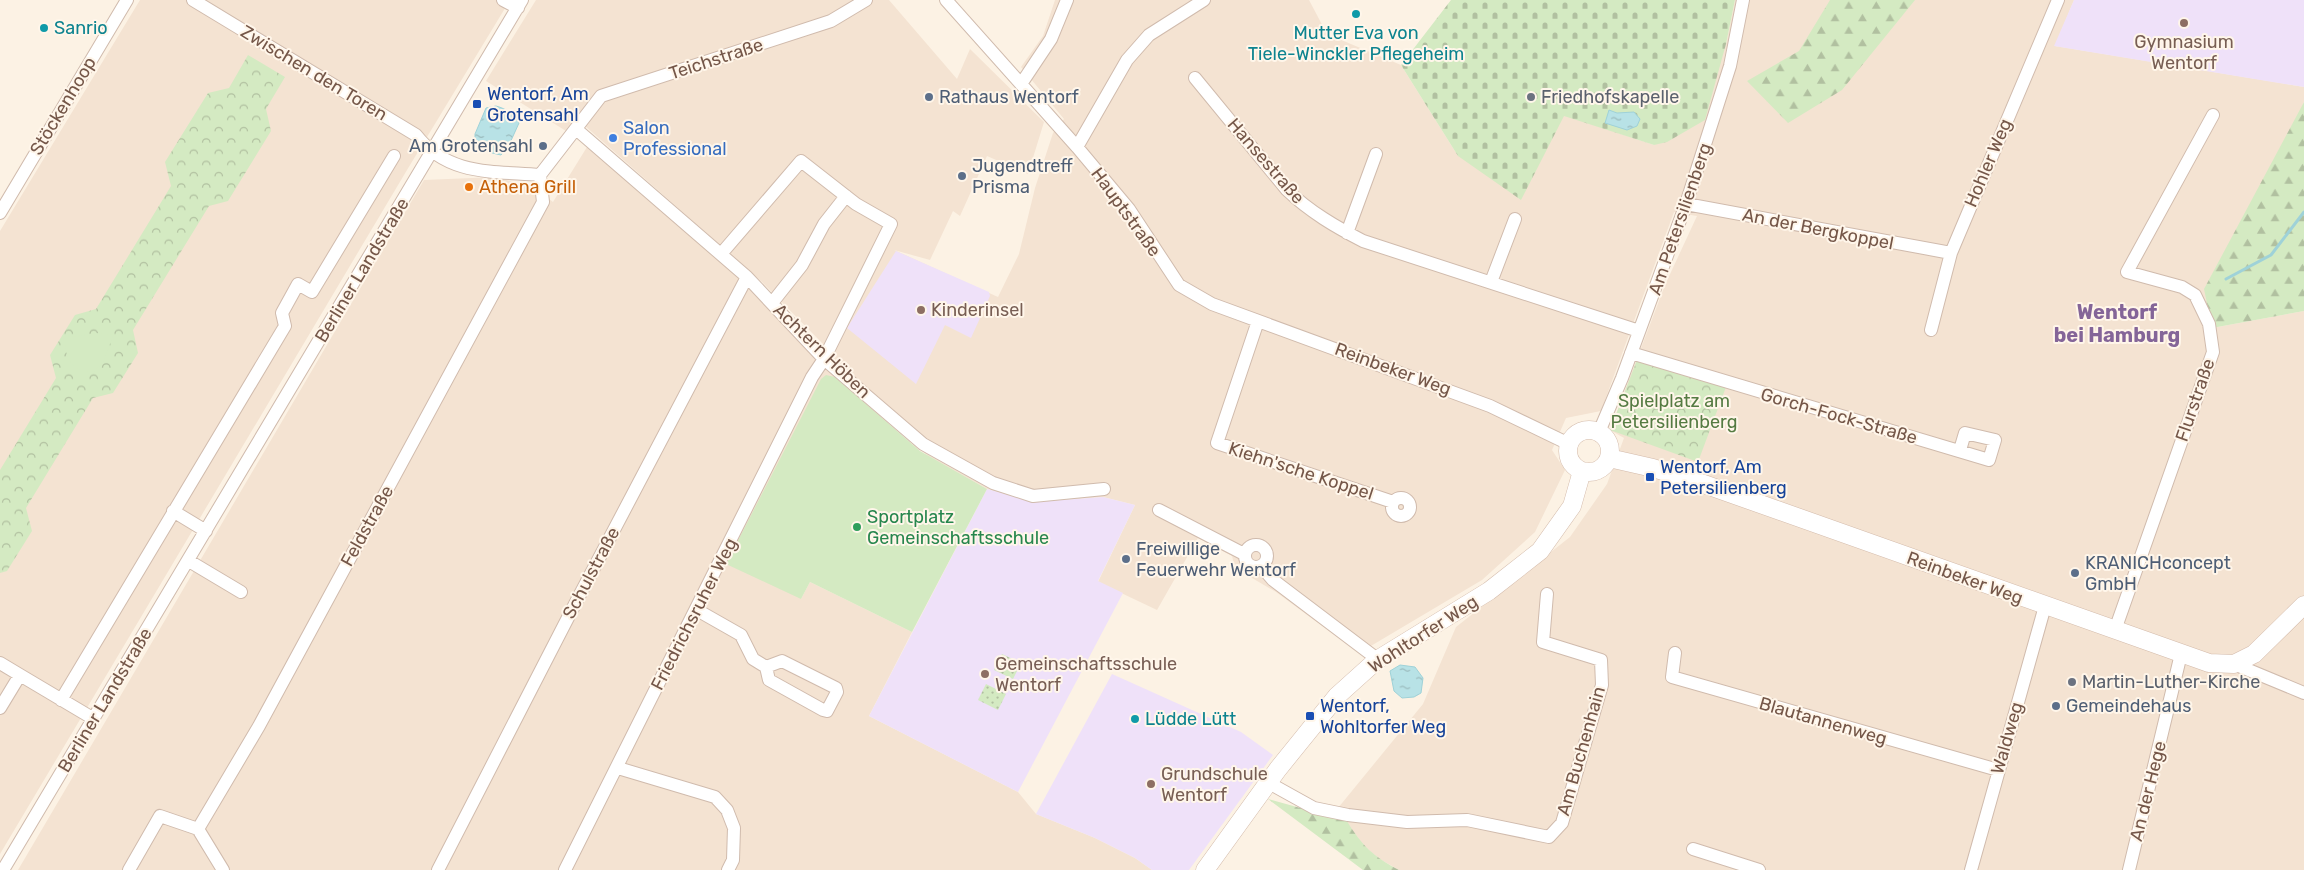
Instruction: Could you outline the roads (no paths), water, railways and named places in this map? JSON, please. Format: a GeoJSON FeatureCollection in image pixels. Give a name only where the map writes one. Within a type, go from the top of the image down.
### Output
{"type":"FeatureCollection","features":[{"type":"Feature","properties":{"kind":"main road"},"geometry":{"type":"LineString","coordinates":[[1593,430],[1598,432],[1604,435],[1610,445],[1609,458],[1606,464],[1595,472],[1582,471],[1572,463],[1568,451],[1569,444],[1581,432],[1593,430]]}},
{"type":"Feature","properties":{"kind":"main road","name":"Reinbeker Weg"},"geometry":{"type":"LineString","coordinates":[[1609,458],[1653,468],[1701,483],[2181,654],[2209,663],[2234,664]]}},
{"type":"Feature","properties":{"kind":"main road","name":"Wohltorfer Weg"},"geometry":{"type":"LineString","coordinates":[[1205,870],[1269,783],[1337,696],[1377,660],[1489,591],[1540,551],[1572,506],[1582,471]]}},
{"type":"Feature","properties":{"kind":"main road"},"geometry":{"type":"LineString","coordinates":[[2234,664],[2254,654],[2304,605]]}},
{"type":"Feature","properties":{"kind":"street","name":"Stöckenhoop"},"geometry":{"type":"LineString","coordinates":[[0,213],[127,0]]}},
{"type":"Feature","properties":{"kind":"street","name":"Zwischen den Toren"},"geometry":{"type":"LineString","coordinates":[[193,0],[416,135],[431,152]]}},
{"type":"Feature","properties":{"kind":"street","name":"Berliner Landstraße"},"geometry":{"type":"LineString","coordinates":[[3,870],[520,4],[503,0]]}},
{"type":"Feature","properties":{"kind":"street","name":"Teichstraße"},"geometry":{"type":"LineString","coordinates":[[576,129],[601,96],[831,21],[866,0]]}},
{"type":"Feature","properties":{"kind":"street","name":"Hauptstraße"},"geometry":{"type":"LineString","coordinates":[[946,0],[1077,147],[1129,209],[1179,285],[1212,304]]}},
{"type":"Feature","properties":{"kind":"street"},"geometry":{"type":"LineString","coordinates":[[1021,84],[1051,39],[1067,0]]}},
{"type":"Feature","properties":{"kind":"street"},"geometry":{"type":"LineString","coordinates":[[1077,147],[1127,60],[1149,35],[1204,0]]}},
{"type":"Feature","properties":{"kind":"street","name":"Am Petersilienberg"},"geometry":{"type":"LineString","coordinates":[[1598,432],[1631,354],[1686,204],[1730,66],[1743,0]]}},
{"type":"Feature","properties":{"kind":"street","name":"Hohler Weg"},"geometry":{"type":"LineString","coordinates":[[1931,330],[1951,253],[2058,0]]}},
{"type":"Feature","properties":{"kind":"street","name":"Hansestraße"},"geometry":{"type":"LineString","coordinates":[[1196,78],[1287,190],[1304,207],[1347,233],[1363,242],[1639,331]]}},
{"type":"Feature","properties":{"kind":"street","name":"Flurstraße"},"geometry":{"type":"LineString","coordinates":[[2116,630],[2213,352],[2209,324],[2194,294],[2182,287],[2127,272],[2213,115]]}},
{"type":"Feature","properties":{"kind":"street"},"geometry":{"type":"LineString","coordinates":[[431,152],[458,166],[540,175],[576,129]]}},
{"type":"Feature","properties":{"kind":"street","name":"Achtern Höben"},"geometry":{"type":"LineString","coordinates":[[576,129],[747,277],[824,359],[923,444],[993,483],[1033,496],[1104,489]]}},
{"type":"Feature","properties":{"kind":"street"},"geometry":{"type":"LineString","coordinates":[[1347,233],[1376,154]]}},
{"type":"Feature","properties":{"kind":"street","name":"Berliner Landstraße"},"geometry":{"type":"LineString","coordinates":[[61,700],[285,326],[282,313],[298,284],[312,292],[394,156]]}},
{"type":"Feature","properties":{"kind":"street"},"geometry":{"type":"LineString","coordinates":[[721,254],[801,161],[846,196],[824,224],[802,265],[772,303]]}},
{"type":"Feature","properties":{"kind":"street","name":"Feldstraße"},"geometry":{"type":"LineString","coordinates":[[198,829],[259,726],[543,202],[540,175]]}},
{"type":"Feature","properties":{"kind":"street","name":"Friedrichsruher Weg"},"geometry":{"type":"LineString","coordinates":[[565,870],[618,768],[812,377],[824,359],[891,224],[846,196]]}},
{"type":"Feature","properties":{"kind":"street","name":"An der Bergkoppel"},"geometry":{"type":"LineString","coordinates":[[1686,204],[1951,253]]}},
{"type":"Feature","properties":{"kind":"street"},"geometry":{"type":"LineString","coordinates":[[1491,282],[1515,219]]}},
{"type":"Feature","properties":{"kind":"street","name":"Schulstraße"},"geometry":{"type":"LineString","coordinates":[[438,870],[579,595],[747,277]]}},
{"type":"Feature","properties":{"kind":"street","name":"Reinbeker Weg"},"geometry":{"type":"LineString","coordinates":[[1212,304],[1490,406],[1569,444]]}},
{"type":"Feature","properties":{"kind":"street","name":"Kiehn'sche Koppel"},"geometry":{"type":"LineString","coordinates":[[1258,321],[1217,443],[1393,502]]}},
{"type":"Feature","properties":{"kind":"street","name":"Gorch-Fock-Straße"},"geometry":{"type":"LineString","coordinates":[[1631,354],[1835,416],[1960,450]]}},
{"type":"Feature","properties":{"kind":"street"},"geometry":{"type":"LineString","coordinates":[[1159,510],[1244,554]]}},
{"type":"Feature","properties":{"kind":"street"},"geometry":{"type":"LineString","coordinates":[[173,511],[206,531]]}},
{"type":"Feature","properties":{"kind":"street"},"geometry":{"type":"LineString","coordinates":[[1261,566],[1267,557],[1263,547],[1252,545],[1244,554],[1245,561],[1250,566],[1261,566],[1273,580],[1377,660]]}},
{"type":"Feature","properties":{"kind":"street"},"geometry":{"type":"LineString","coordinates":[[188,561],[241,592]]}},
{"type":"Feature","properties":{"kind":"street","name":"Am Buchenhain"},"geometry":{"type":"LineString","coordinates":[[1269,783],[1314,808],[1348,815],[1407,822],[1467,820],[1550,837],[1562,823],[1602,685],[1601,660],[1543,642],[1547,594]]}},
{"type":"Feature","properties":{"kind":"street","name":"Waldweg"},"geometry":{"type":"LineString","coordinates":[[1971,870],[2045,606]]}},
{"type":"Feature","properties":{"kind":"street"},"geometry":{"type":"LineString","coordinates":[[697,610],[741,635],[754,658],[766,667],[769,680],[827,711],[838,692],[836,688],[782,661],[766,667]]}},
{"type":"Feature","properties":{"kind":"street","name":"Blautannenweg"},"geometry":{"type":"LineString","coordinates":[[1675,653],[1672,677],[1998,770]]}},
{"type":"Feature","properties":{"kind":"street","name":"An der Hege"},"geometry":{"type":"LineString","coordinates":[[2129,870],[2181,654]]}},
{"type":"Feature","properties":{"kind":"street"},"geometry":{"type":"LineString","coordinates":[[0,663],[94,719]]}},
{"type":"Feature","properties":{"kind":"street"},"geometry":{"type":"LineString","coordinates":[[2234,664],[2304,693]]}},
{"type":"Feature","properties":{"kind":"street"},"geometry":{"type":"LineString","coordinates":[[0,708],[20,675]]}},
{"type":"Feature","properties":{"kind":"street"},"geometry":{"type":"LineString","coordinates":[[618,768],[715,797],[727,810],[734,828],[733,860],[728,870]]}},
{"type":"Feature","properties":{"kind":"street"},"geometry":{"type":"LineString","coordinates":[[129,870],[160,816],[198,829],[223,870]]}},
{"type":"Feature","properties":{"kind":"street"},"geometry":{"type":"LineString","coordinates":[[1693,849],[1759,870]]}},
{"type":"Feature","properties":{"kind":"water"},"geometry":{"type":"Polygon","coordinates":[[[496,106],[509,112],[519,123],[509,145],[501,155],[488,152],[475,144],[475,134],[486,108],[496,106]]]}},
{"type":"Feature","properties":{"kind":"water"},"geometry":{"type":"Polygon","coordinates":[[[1609,110],[1617,113],[1634,112],[1640,119],[1637,126],[1627,130],[1605,123],[1609,110]]]}},
{"type":"Feature","properties":{"kind":"water"},"geometry":{"type":"Polygon","coordinates":[[[1400,665],[1415,667],[1423,678],[1421,693],[1414,697],[1402,698],[1394,691],[1390,671],[1400,665]]]}},
{"type":"Feature","properties":{"kind":"waterway"},"geometry":{"type":"LineString","coordinates":[[2226,279],[2271,255],[2304,212]]}},
{"type":"Feature","properties":{"kind":"place","name":"Mutter Eva von Tiele-Winckler Pflegeheim"},"geometry":{"type":"Point","coordinates":[1356,14]}},
{"type":"Feature","properties":{"kind":"place","name":"Gymnasium Wentorf"},"geometry":{"type":"Point","coordinates":[2184,23]}},
{"type":"Feature","properties":{"kind":"place","name":"Sanrio"},"geometry":{"type":"Point","coordinates":[44,28]}},
{"type":"Feature","properties":{"kind":"place","name":"Rathaus Wentorf"},"geometry":{"type":"Point","coordinates":[929,97]}},
{"type":"Feature","properties":{"kind":"place","name":"Friedhofskapelle"},"geometry":{"type":"Point","coordinates":[1531,97]}},
{"type":"Feature","properties":{"kind":"place","name":"Wentorf, Am Grotensahl"},"geometry":{"type":"Point","coordinates":[477,104]}},
{"type":"Feature","properties":{"kind":"place","name":"Salon Professional"},"geometry":{"type":"Point","coordinates":[613,138]}},
{"type":"Feature","properties":{"kind":"place","name":"Am Grotensahl"},"geometry":{"type":"Point","coordinates":[543,146]}},
{"type":"Feature","properties":{"kind":"place","name":"Jugendtreff Prisma"},"geometry":{"type":"Point","coordinates":[962,176]}},
{"type":"Feature","properties":{"kind":"place","name":"Athena Grill"},"geometry":{"type":"Point","coordinates":[469,187]}},
{"type":"Feature","properties":{"kind":"place","name":"Kinderinsel"},"geometry":{"type":"Point","coordinates":[921,310]}},
{"type":"Feature","properties":{"kind":"place","name":"Wentorf, Am Petersilienberg"},"geometry":{"type":"Point","coordinates":[1650,477]}},
{"type":"Feature","properties":{"kind":"place","name":"Sportplatz Gemeinschaftsschule"},"geometry":{"type":"Point","coordinates":[857,527]}},
{"type":"Feature","properties":{"kind":"place","name":"Freiwillige Feuerwehr Wentorf"},"geometry":{"type":"Point","coordinates":[1126,559]}},
{"type":"Feature","properties":{"kind":"place","name":"KRANICHconcept GmbH"},"geometry":{"type":"Point","coordinates":[2075,573]}},
{"type":"Feature","properties":{"kind":"place","name":"Gemeinschaftsschule Wentorf"},"geometry":{"type":"Point","coordinates":[985,674]}},
{"type":"Feature","properties":{"kind":"place","name":"Martin-Luther-Kirche"},"geometry":{"type":"Point","coordinates":[2072,682]}},
{"type":"Feature","properties":{"kind":"place","name":"Gemeindehaus"},"geometry":{"type":"Point","coordinates":[2056,706]}},
{"type":"Feature","properties":{"kind":"place","name":"Wentorf, Wohltorfer Weg"},"geometry":{"type":"Point","coordinates":[1310,716]}},
{"type":"Feature","properties":{"kind":"place","name":"Lüdde Lütt"},"geometry":{"type":"Point","coordinates":[1135,719]}},
{"type":"Feature","properties":{"kind":"place","name":"Grundschule Wentorf"},"geometry":{"type":"Point","coordinates":[1151,784]}},
{"type":"Feature","properties":{"kind":"district","name":"Wentorf bei Hamburg"},"geometry":{"type":"Point","coordinates":[2117,324]}},
{"type":"Feature","properties":{"kind":"park label","name":"Spielplatz am Petersilienberg"},"geometry":{"type":"Point","coordinates":[1674,411]}}]}
